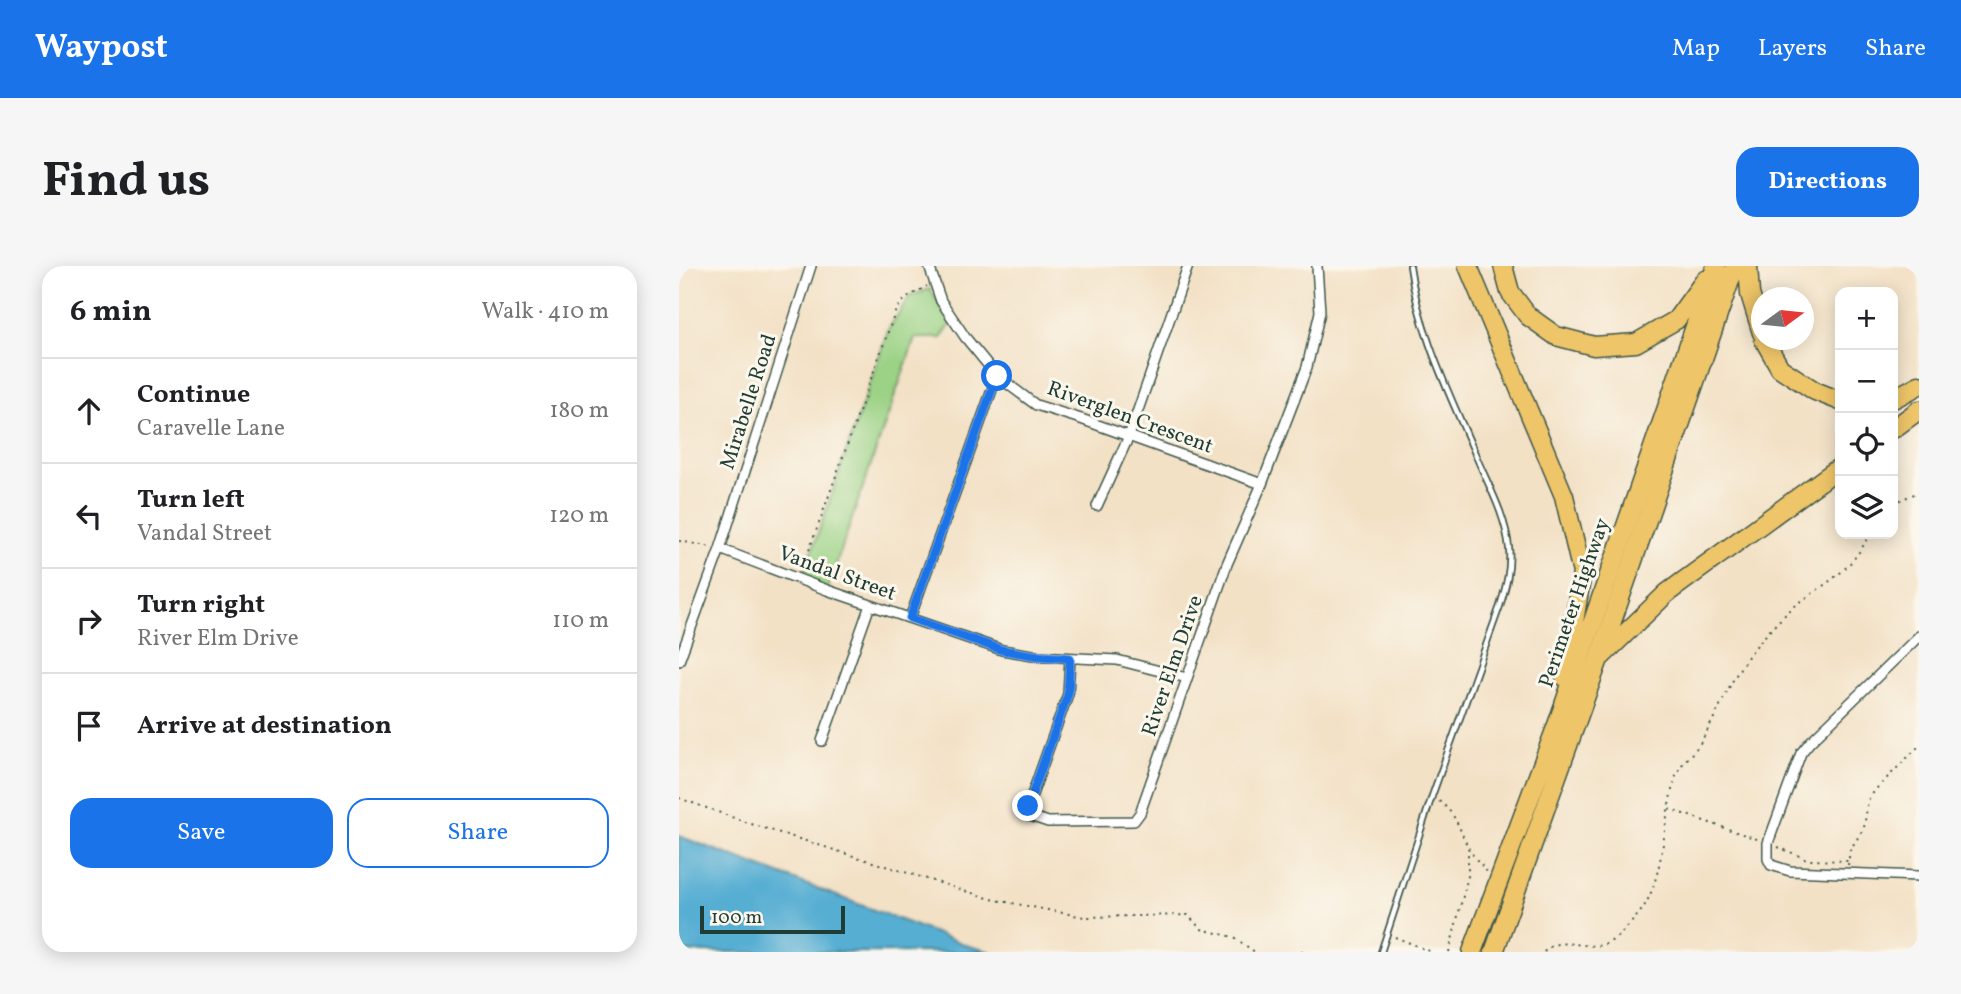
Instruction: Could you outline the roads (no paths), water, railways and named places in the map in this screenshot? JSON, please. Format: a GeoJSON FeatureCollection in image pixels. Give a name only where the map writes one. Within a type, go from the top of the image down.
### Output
{"type":"FeatureCollection","features":[{"type":"Feature","properties":{"kind":"highway"},"geometry":{"type":"LineString","coordinates":[[1468,266],[1565,496],[1582,573],[1557,725]]}},
{"type":"Feature","properties":{"kind":"highway"},"geometry":{"type":"LineString","coordinates":[[1503,266],[1510,292],[1528,316],[1556,336],[1594,346],[1636,343],[1676,320],[1716,266]]}},
{"type":"Feature","properties":{"kind":"highway","name":"Perimeter Highway"},"geometry":{"type":"LineString","coordinates":[[1472,952],[1492,879],[1557,725],[1716,266]]}},
{"type":"Feature","properties":{"kind":"highway","name":"Perimeter Highway"},"geometry":{"type":"LineString","coordinates":[[1494,952],[1735,266]]}},
{"type":"Feature","properties":{"kind":"highway"},"geometry":{"type":"LineString","coordinates":[[1748,266],[1751,297]]}},
{"type":"Feature","properties":{"kind":"highway"},"geometry":{"type":"LineString","coordinates":[[1770,350],[1780,368],[1815,391],[1835,399]]}},
{"type":"Feature","properties":{"kind":"highway"},"geometry":{"type":"LineString","coordinates":[[1898,396],[1919,385]]}},
{"type":"Feature","properties":{"kind":"highway"},"geometry":{"type":"LineString","coordinates":[[1898,425],[1919,410]]}},
{"type":"Feature","properties":{"kind":"highway"},"geometry":{"type":"LineString","coordinates":[[1598,659],[1667,593],[1835,471]]}},
{"type":"Feature","properties":{"kind":"street","name":"Mirabelle Road"},"geometry":{"type":"LineString","coordinates":[[679,661],[720,549],[811,266]]}},
{"type":"Feature","properties":{"kind":"street","name":"Riverglen Crescent"},"geometry":{"type":"LineString","coordinates":[[929,266],[941,301],[965,337],[997,376],[1036,405],[1262,484]]}},
{"type":"Feature","properties":{"kind":"street"},"geometry":{"type":"LineString","coordinates":[[1097,506],[1129,436],[1188,266]]}},
{"type":"Feature","properties":{"kind":"street","name":"River Elm Drive"},"geometry":{"type":"LineString","coordinates":[[1070,658],[1068,694],[1028,806],[1030,816],[1048,822],[1134,821],[1140,813],[1227,564],[1262,484],[1307,367],[1320,312],[1317,266]]}},
{"type":"Feature","properties":{"kind":"street"},"geometry":{"type":"LineString","coordinates":[[910,618],[997,376]]}},
{"type":"Feature","properties":{"kind":"street","name":"Vandal Street"},"geometry":{"type":"LineString","coordinates":[[720,549],[870,605],[1002,650],[1039,656],[1117,660],[1188,678]]}},
{"type":"Feature","properties":{"kind":"street"},"geometry":{"type":"LineString","coordinates":[[822,741],[870,605]]}},
{"type":"Feature","properties":{"kind":"street"},"geometry":{"type":"LineString","coordinates":[[1919,636],[1809,742],[1801,753],[1768,843],[1768,859],[1771,865],[1780,869],[1919,876]]}},
{"type":"Feature","properties":{"kind":"lane"},"geometry":{"type":"LineString","coordinates":[[1381,952],[1508,578],[1509,550],[1500,511],[1437,363],[1422,321],[1410,266]]}},
{"type":"Feature","properties":{"kind":"water"},"geometry":{"type":"Polygon","coordinates":[[[679,836],[969,946],[991,952],[679,952],[679,836]]]}}]}
